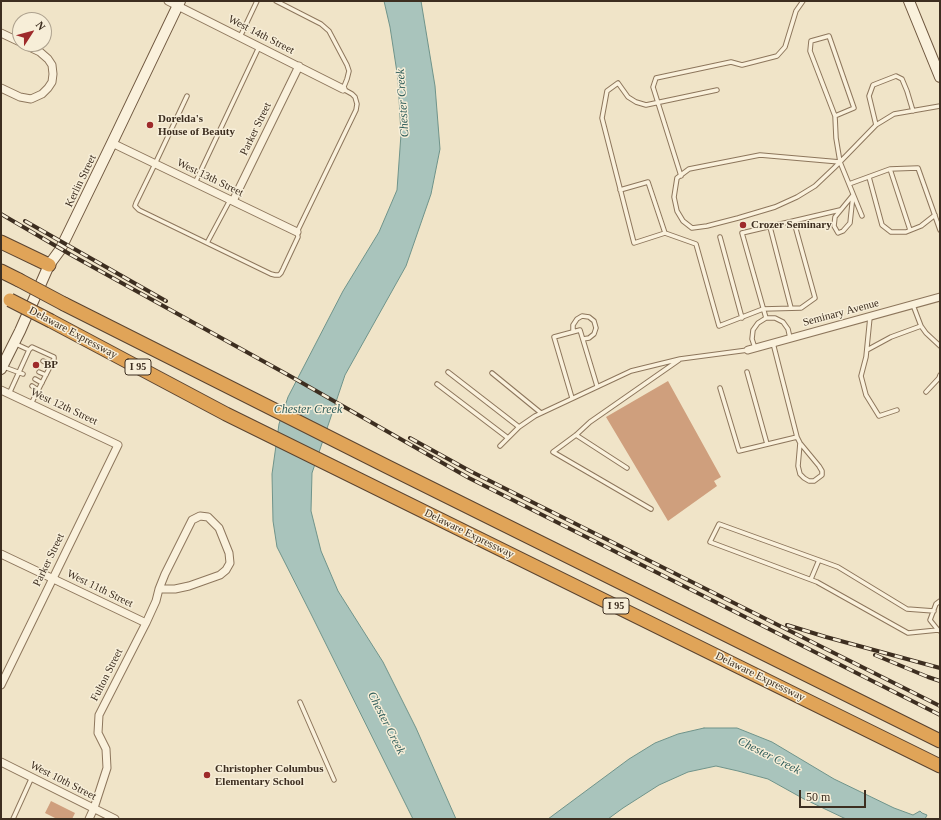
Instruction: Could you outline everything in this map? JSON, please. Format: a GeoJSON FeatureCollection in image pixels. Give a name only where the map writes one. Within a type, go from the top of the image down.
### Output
{"type":"FeatureCollection","features":[{"type":"Feature","properties":{"kind":"highway"},"geometry":{"type":"LineString","coordinates":[[1,242],[49,265]]}},
{"type":"Feature","properties":{"kind":"highway","name":"Delaware Expressway"},"geometry":{"type":"LineString","coordinates":[[1,271],[231,389],[940,742]]}},
{"type":"Feature","properties":{"kind":"highway","name":"Delaware Expressway"},"geometry":{"type":"LineString","coordinates":[[6,298],[226,414],[940,766]]}},
{"type":"Feature","properties":{"kind":"highway"},"geometry":{"type":"LineString","coordinates":[[850,722],[940,776]]}},
{"type":"Feature","properties":{"kind":"main road"},"geometry":{"type":"LineString","coordinates":[[910,1],[938,65],[940,77]]}},
{"type":"Feature","properties":{"kind":"main road","name":"Kerlin Street"},"geometry":{"type":"LineString","coordinates":[[2,368],[49,265],[60,250],[112,144],[175,2]]}},
{"type":"Feature","properties":{"kind":"street","name":"West 14th Street"},"geometry":{"type":"LineString","coordinates":[[175,2],[259,47],[343,89]]}},
{"type":"Feature","properties":{"kind":"street"},"geometry":{"type":"LineString","coordinates":[[1,33],[12,38]]}},
{"type":"Feature","properties":{"kind":"street"},"geometry":{"type":"LineString","coordinates":[[1,88],[20,98],[31,99],[42,94],[52,82],[53,74],[52,65],[40,52]]}},
{"type":"Feature","properties":{"kind":"street","name":"Parker Street"},"geometry":{"type":"LineString","coordinates":[[231,201],[299,66]]}},
{"type":"Feature","properties":{"kind":"street","name":"West 13th Street"},"geometry":{"type":"LineString","coordinates":[[112,144],[297,232]]}},
{"type":"Feature","properties":{"kind":"street","name":"Seminary Avenue"},"geometry":{"type":"LineString","coordinates":[[752,349],[940,296]]}},
{"type":"Feature","properties":{"kind":"street","name":"West 12th Street"},"geometry":{"type":"LineString","coordinates":[[1,390],[118,445]]}},
{"type":"Feature","properties":{"kind":"street","name":"Parker Street"},"geometry":{"type":"LineString","coordinates":[[1,685],[118,445]]}},
{"type":"Feature","properties":{"kind":"street","name":"Fulton Street"},"geometry":{"type":"LineString","coordinates":[[89,819],[94,808],[106,768],[106,749],[98,733],[99,715],[146,623],[156,601],[159,590],[165,574],[192,520],[200,516],[208,517],[219,528],[229,553],[230,563],[226,570],[220,575],[188,586],[159,590]]}},
{"type":"Feature","properties":{"kind":"street","name":"West 11th Street"},"geometry":{"type":"LineString","coordinates":[[1,554],[146,623]]}},
{"type":"Feature","properties":{"kind":"street","name":"West 10th Street"},"geometry":{"type":"LineString","coordinates":[[1,762],[115,819]]}},
{"type":"Feature","properties":{"kind":"lane"},"geometry":{"type":"LineString","coordinates":[[240,37],[257,1]]}},
{"type":"Feature","properties":{"kind":"lane"},"geometry":{"type":"LineString","coordinates":[[187,96],[136,203],[136,208],[271,274],[275,275],[281,273],[298,237],[297,232],[356,110],[357,104],[355,97],[343,89],[347,79],[347,65],[329,31],[321,24],[276,1]]}},
{"type":"Feature","properties":{"kind":"lane"},"geometry":{"type":"LineString","coordinates":[[681,176],[653,88],[656,78],[731,62],[742,65],[776,56],[785,47],[796,11],[803,1]]}},
{"type":"Feature","properties":{"kind":"lane"},"geometry":{"type":"LineString","coordinates":[[835,116],[854,108],[829,36],[811,41],[810,51],[835,116],[836,138],[840,162],[862,216]]}},
{"type":"Feature","properties":{"kind":"lane"},"geometry":{"type":"LineString","coordinates":[[195,183],[259,47]]}},
{"type":"Feature","properties":{"kind":"lane"},"geometry":{"type":"LineString","coordinates":[[876,125],[869,96],[874,85],[896,76],[902,79],[912,111]]}},
{"type":"Feature","properties":{"kind":"lane"},"geometry":{"type":"LineString","coordinates":[[717,90],[646,106],[628,97],[618,83],[607,91],[602,118],[634,243],[665,233],[696,244],[719,326],[763,309],[801,308],[815,298],[794,222]]}},
{"type":"Feature","properties":{"kind":"lane"},"geometry":{"type":"LineString","coordinates":[[840,162],[760,155],[689,169],[678,178],[674,197],[677,211],[683,221],[692,228],[707,226],[775,207],[797,197],[815,186],[840,162],[876,125],[894,114],[940,106]]}},
{"type":"Feature","properties":{"kind":"lane"},"geometry":{"type":"LineString","coordinates":[[849,184],[890,169],[918,168],[940,230]]}},
{"type":"Feature","properties":{"kind":"lane"},"geometry":{"type":"LineString","coordinates":[[890,169],[910,230]]}},
{"type":"Feature","properties":{"kind":"lane"},"geometry":{"type":"LineString","coordinates":[[869,176],[882,225],[891,232],[906,232],[921,226],[935,215]]}},
{"type":"Feature","properties":{"kind":"lane"},"geometry":{"type":"LineString","coordinates":[[620,190],[648,182],[665,233]]}},
{"type":"Feature","properties":{"kind":"lane"},"geometry":{"type":"LineString","coordinates":[[853,195],[850,223],[843,231],[838,233],[834,226],[835,217],[853,195]]}},
{"type":"Feature","properties":{"kind":"lane"},"geometry":{"type":"LineString","coordinates":[[207,243],[231,201]]}},
{"type":"Feature","properties":{"kind":"lane"},"geometry":{"type":"LineString","coordinates":[[766,318],[742,233],[840,210]]}},
{"type":"Feature","properties":{"kind":"lane"},"geometry":{"type":"LineString","coordinates":[[770,227],[791,308]]}},
{"type":"Feature","properties":{"kind":"lane"},"geometry":{"type":"LineString","coordinates":[[720,237],[742,318]]}},
{"type":"Feature","properties":{"kind":"lane"},"geometry":{"type":"LineString","coordinates":[[913,304],[921,326],[940,346]]}},
{"type":"Feature","properties":{"kind":"lane"},"geometry":{"type":"LineString","coordinates":[[573,331],[573,325],[577,319],[582,316],[589,317],[594,321],[596,328],[594,334],[589,338],[583,339]]}},
{"type":"Feature","properties":{"kind":"lane"},"geometry":{"type":"LineString","coordinates":[[870,316],[867,350],[861,376],[866,395],[879,416],[897,410]]}},
{"type":"Feature","properties":{"kind":"lane"},"geometry":{"type":"LineString","coordinates":[[500,446],[519,427],[535,416],[631,371],[680,359],[752,349],[753,330],[758,323],[766,318],[775,318],[783,322],[788,329],[790,338]]}},
{"type":"Feature","properties":{"kind":"lane"},"geometry":{"type":"LineString","coordinates":[[867,350],[891,337],[921,326]]}},
{"type":"Feature","properties":{"kind":"lane"},"geometry":{"type":"LineString","coordinates":[[572,398],[554,337],[580,330],[597,386]]}},
{"type":"Feature","properties":{"kind":"lane"},"geometry":{"type":"LineString","coordinates":[[14,343],[32,356]]}},
{"type":"Feature","properties":{"kind":"lane"},"geometry":{"type":"LineString","coordinates":[[772,343],[797,437],[822,471],[822,475],[814,481],[809,481],[800,474],[798,466],[800,443]]}},
{"type":"Feature","properties":{"kind":"lane"},"geometry":{"type":"LineString","coordinates":[[9,394],[22,364],[32,347],[54,357],[31,404]]}},
{"type":"Feature","properties":{"kind":"lane"},"geometry":{"type":"LineString","coordinates":[[651,509],[553,452],[576,435],[590,422],[680,359]]}},
{"type":"Feature","properties":{"kind":"lane"},"geometry":{"type":"LineString","coordinates":[[44,361],[51,365]]}},
{"type":"Feature","properties":{"kind":"lane"},"geometry":{"type":"LineString","coordinates":[[22,364],[27,366]]}},
{"type":"Feature","properties":{"kind":"lane"},"geometry":{"type":"LineString","coordinates":[[2,368],[23,374]]}},
{"type":"Feature","properties":{"kind":"lane"},"geometry":{"type":"LineString","coordinates":[[39,372],[46,375]]}},
{"type":"Feature","properties":{"kind":"lane"},"geometry":{"type":"LineString","coordinates":[[448,372],[519,427]]}},
{"type":"Feature","properties":{"kind":"lane"},"geometry":{"type":"LineString","coordinates":[[747,372],[767,444]]}},
{"type":"Feature","properties":{"kind":"lane"},"geometry":{"type":"LineString","coordinates":[[492,373],[541,413]]}},
{"type":"Feature","properties":{"kind":"lane"},"geometry":{"type":"LineString","coordinates":[[926,392],[940,375]]}},
{"type":"Feature","properties":{"kind":"lane"},"geometry":{"type":"LineString","coordinates":[[16,378],[20,380]]}},
{"type":"Feature","properties":{"kind":"lane"},"geometry":{"type":"LineString","coordinates":[[35,379],[42,383]]}},
{"type":"Feature","properties":{"kind":"lane"},"geometry":{"type":"LineString","coordinates":[[437,384],[508,438]]}},
{"type":"Feature","properties":{"kind":"lane"},"geometry":{"type":"LineString","coordinates":[[32,386],[38,390]]}},
{"type":"Feature","properties":{"kind":"lane"},"geometry":{"type":"LineString","coordinates":[[720,388],[738,451],[797,437]]}},
{"type":"Feature","properties":{"kind":"lane"},"geometry":{"type":"LineString","coordinates":[[576,435],[627,468]]}},
{"type":"Feature","properties":{"kind":"lane"},"geometry":{"type":"LineString","coordinates":[[934,611],[907,609],[838,567],[719,524],[710,542],[811,579],[908,633],[939,630]]}},
{"type":"Feature","properties":{"kind":"lane"},"geometry":{"type":"LineString","coordinates":[[811,579],[819,560]]}},
{"type":"Feature","properties":{"kind":"lane"},"geometry":{"type":"LineString","coordinates":[[939,630],[930,620],[936,604],[940,601]]}},
{"type":"Feature","properties":{"kind":"lane"},"geometry":{"type":"LineString","coordinates":[[300,702],[334,780]]}},
{"type":"Feature","properties":{"kind":"lane"},"geometry":{"type":"LineString","coordinates":[[13,819],[32,778]]}},
{"type":"Feature","properties":{"kind":"water","name":"Chester Creek"},"geometry":{"type":"Polygon","coordinates":[[[384,1],[421,1],[435,86],[440,149],[431,194],[406,266],[345,375],[312,473],[311,511],[321,551],[338,591],[383,662],[416,728],[456,819],[413,819],[277,547],[273,521],[272,474],[279,424],[288,397],[343,291],[379,232],[397,190],[401,134],[398,79],[390,27],[384,1]]]}},
{"type":"Feature","properties":{"kind":"water","name":"Chester Creek"},"geometry":{"type":"Polygon","coordinates":[[[704,728],[737,728],[772,742],[834,779],[894,808],[913,815],[920,811],[927,815],[925,819],[846,819],[804,799],[768,779],[716,766],[688,772],[659,785],[608,819],[548,819],[629,759],[655,743],[678,734],[704,728]]]}},
{"type":"Feature","properties":{"kind":"building"},"geometry":{"type":"Polygon","coordinates":[[[668,381],[721,477],[714,481],[717,486],[668,521],[606,417],[668,381]]]}},
{"type":"Feature","properties":{"kind":"building"},"geometry":{"type":"Polygon","coordinates":[[[51,801],[75,813],[72,819],[57,819],[45,813],[51,801]]]}},
{"type":"Feature","properties":{"kind":"railway"},"geometry":{"type":"LineString","coordinates":[[1,214],[73,256],[290,376],[469,478],[940,715]]}},
{"type":"Feature","properties":{"kind":"railway"},"geometry":{"type":"LineString","coordinates":[[25,221],[166,301]]}},
{"type":"Feature","properties":{"kind":"railway"},"geometry":{"type":"LineString","coordinates":[[410,438],[470,471],[940,706]]}},
{"type":"Feature","properties":{"kind":"railway"},"geometry":{"type":"LineString","coordinates":[[787,625],[940,668]]}},
{"type":"Feature","properties":{"kind":"railway"},"geometry":{"type":"LineString","coordinates":[[875,655],[940,681]]}},
{"type":"Feature","properties":{"kind":"place","name":"Dorelda's House of Beauty"},"geometry":{"type":"Point","coordinates":[150,125]}},
{"type":"Feature","properties":{"kind":"place","name":"Crozer Seminary"},"geometry":{"type":"Point","coordinates":[743,225]}},
{"type":"Feature","properties":{"kind":"place","name":"BP"},"geometry":{"type":"Point","coordinates":[36,365]}},
{"type":"Feature","properties":{"kind":"place","name":"Christopher Columbus Elementary School"},"geometry":{"type":"Point","coordinates":[207,775]}}]}
